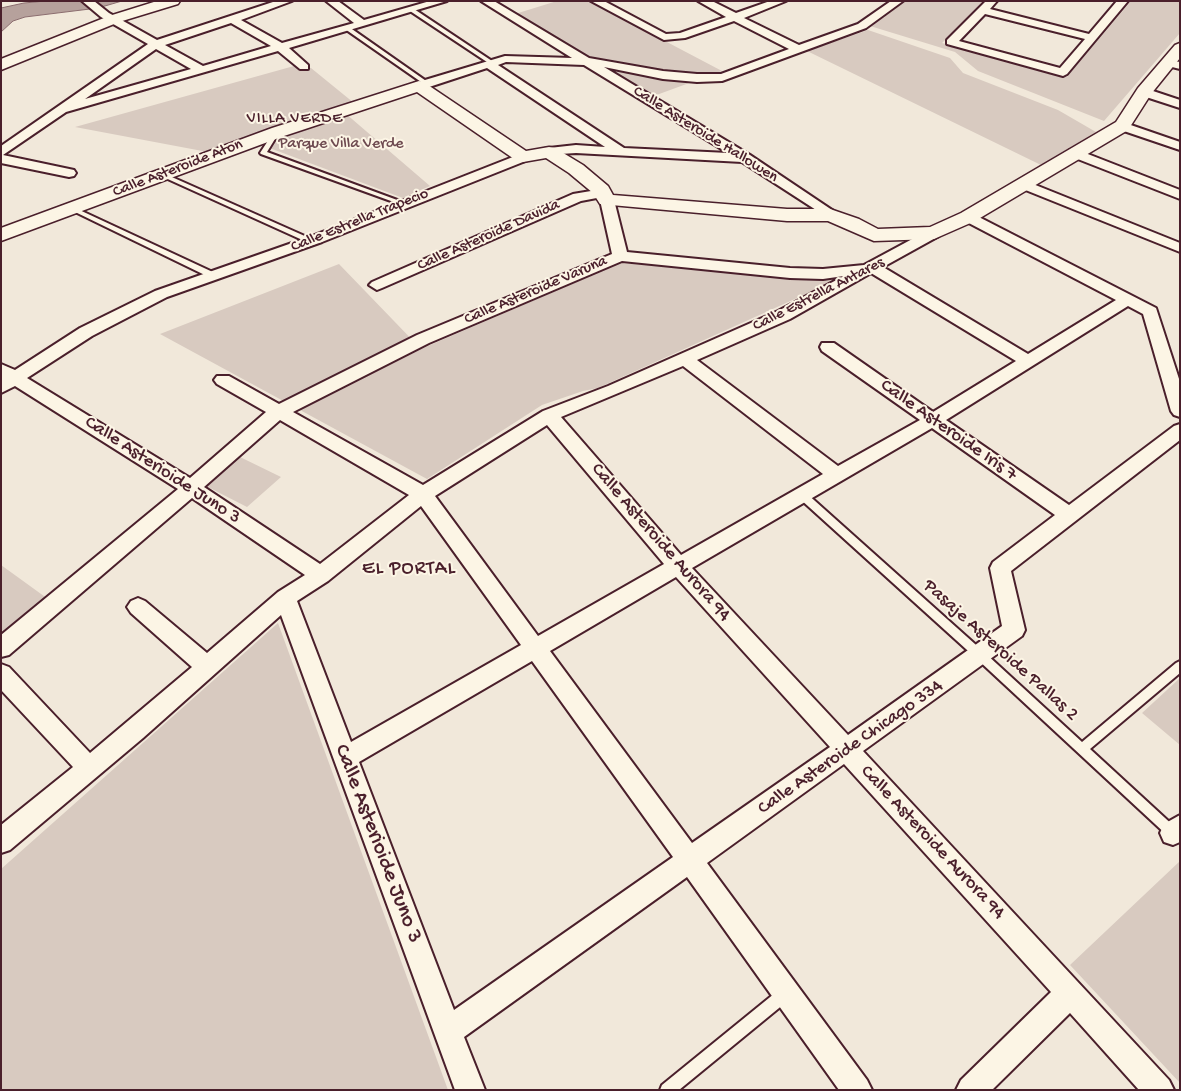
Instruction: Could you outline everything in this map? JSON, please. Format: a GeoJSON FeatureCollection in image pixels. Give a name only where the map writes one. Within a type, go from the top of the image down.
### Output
{"type":"FeatureCollection","features":[{"type":"Feature","properties":{"kind":"street"},"geometry":{"type":"LineString","coordinates":[[87,1],[114,19],[200,69]]}},
{"type":"Feature","properties":{"kind":"street"},"geometry":{"type":"LineString","coordinates":[[1,65],[114,19],[173,1]]}},
{"type":"Feature","properties":{"kind":"street"},"geometry":{"type":"LineString","coordinates":[[1,152],[156,44],[287,1]]}},
{"type":"Feature","properties":{"kind":"street"},"geometry":{"type":"LineString","coordinates":[[331,1],[363,24]]}},
{"type":"Feature","properties":{"kind":"street"},"geometry":{"type":"LineString","coordinates":[[64,109],[412,10],[427,3],[442,1]]}},
{"type":"Feature","properties":{"kind":"street","name":"Calle Asteroide Hallowen"},"geometry":{"type":"LineString","coordinates":[[486,1],[745,158],[830,215],[852,223],[874,235],[934,233]]}},
{"type":"Feature","properties":{"kind":"street"},"geometry":{"type":"LineString","coordinates":[[596,1],[664,37],[681,36],[781,1]]}},
{"type":"Feature","properties":{"kind":"street"},"geometry":{"type":"LineString","coordinates":[[703,1],[798,49]]}},
{"type":"Feature","properties":{"kind":"street"},"geometry":{"type":"LineString","coordinates":[[588,62],[663,75],[722,77],[862,26],[898,1]]}},
{"type":"Feature","properties":{"kind":"street"},"geometry":{"type":"LineString","coordinates":[[992,1],[951,42],[1063,72],[1118,3]]}},
{"type":"Feature","properties":{"kind":"street"},"geometry":{"type":"LineString","coordinates":[[983,10],[1092,38]]}},
{"type":"Feature","properties":{"kind":"street"},"geometry":{"type":"LineString","coordinates":[[232,19],[280,47],[304,67]]}},
{"type":"Feature","properties":{"kind":"street","name":"Calle Estrella Antares"},"geometry":{"type":"LineString","coordinates":[[1,841],[208,667],[285,598],[321,576],[423,494],[447,481],[549,415],[614,390],[784,316],[934,233],[968,217],[1122,126],[1144,92],[1174,64],[1180,48]]}},
{"type":"Feature","properties":{"kind":"street","name":"Calle Asteroide Aton"},"geometry":{"type":"LineString","coordinates":[[1,235],[275,134],[505,58],[588,62]]}},
{"type":"Feature","properties":{"kind":"street"},"geometry":{"type":"LineString","coordinates":[[490,63],[621,152]]}},
{"type":"Feature","properties":{"kind":"street"},"geometry":{"type":"LineString","coordinates":[[422,85],[522,157]]}},
{"type":"Feature","properties":{"kind":"street"},"geometry":{"type":"LineString","coordinates":[[1144,92],[1180,104]]}},
{"type":"Feature","properties":{"kind":"street"},"geometry":{"type":"LineString","coordinates":[[1122,126],[1180,146]]}},
{"type":"Feature","properties":{"kind":"street","name":"Calle Estrella Trapecio"},"geometry":{"type":"LineString","coordinates":[[6,378],[86,332],[161,294],[312,241],[522,157],[576,149],[745,158]]}},
{"type":"Feature","properties":{"kind":"street"},"geometry":{"type":"LineString","coordinates":[[550,152],[576,169],[605,196],[620,256]]}},
{"type":"Feature","properties":{"kind":"street"},"geometry":{"type":"LineString","coordinates":[[1075,153],[1180,195]]}},
{"type":"Feature","properties":{"kind":"street"},"geometry":{"type":"LineString","coordinates":[[1,159],[69,173]]}},
{"type":"Feature","properties":{"kind":"street"},"geometry":{"type":"LineString","coordinates":[[1024,184],[1180,248]]}},
{"type":"Feature","properties":{"kind":"street","name":"Calle Asteroide Davida"},"geometry":{"type":"LineString","coordinates":[[377,285],[578,197],[605,196],[787,214],[830,215]]}},
{"type":"Feature","properties":{"kind":"street"},"geometry":{"type":"LineString","coordinates":[[968,217],[1150,311],[1180,412]]}},
{"type":"Feature","properties":{"kind":"street","name":"Calle Asteroide Varuna"},"geometry":{"type":"LineString","coordinates":[[1,648],[278,412],[423,339],[620,256],[790,273],[823,274],[873,268]]}},
{"type":"Feature","properties":{"kind":"street"},"geometry":{"type":"LineString","coordinates":[[873,268],[1028,361]]}},
{"type":"Feature","properties":{"kind":"street"},"geometry":{"type":"LineString","coordinates":[[344,758],[933,420],[1129,299]]}},
{"type":"Feature","properties":{"kind":"street"},"geometry":{"type":"LineString","coordinates":[[1160,342],[1180,344]]}},
{"type":"Feature","properties":{"kind":"street","name":"Calle Asteroide Iris 7"},"geometry":{"type":"LineString","coordinates":[[828,347],[1068,514]]}},
{"type":"Feature","properties":{"kind":"street"},"geometry":{"type":"LineString","coordinates":[[684,358],[837,476]]}},
{"type":"Feature","properties":{"kind":"street","name":"Calle Asterioide Juno 3"},"geometry":{"type":"LineString","coordinates":[[6,378],[191,488],[321,576]]}},
{"type":"Feature","properties":{"kind":"street"},"geometry":{"type":"LineString","coordinates":[[223,380],[423,494],[857,1090]]}},
{"type":"Feature","properties":{"kind":"street","name":"Calle Asteroide Aurora 94"},"geometry":{"type":"LineString","coordinates":[[549,415],[678,566],[1159,1090]]}},
{"type":"Feature","properties":{"kind":"street","name":"Calle Asteroide Chicago 334"},"geometry":{"type":"LineString","coordinates":[[449,1031],[981,656],[1014,630],[1000,568],[1180,430]]}},
{"type":"Feature","properties":{"kind":"street","name":"Calle Asterioide Juno 3"},"geometry":{"type":"LineString","coordinates":[[285,598],[470,1090]]}},
{"type":"Feature","properties":{"kind":"street"},"geometry":{"type":"LineString","coordinates":[[138,607],[208,667]]}},
{"type":"Feature","properties":{"kind":"street"},"geometry":{"type":"LineString","coordinates":[[1,674],[89,768]]}},
{"type":"Feature","properties":{"kind":"street"},"geometry":{"type":"LineString","coordinates":[[971,1090],[1070,993]]}},
{"type":"Feature","properties":{"kind":"lane"},"geometry":{"type":"LineString","coordinates":[[412,10],[490,63]]}},
{"type":"Feature","properties":{"kind":"lane"},"geometry":{"type":"LineString","coordinates":[[347,28],[422,85]]}},
{"type":"Feature","properties":{"kind":"lane"},"geometry":{"type":"LineString","coordinates":[[275,134],[263,153],[404,204]]}},
{"type":"Feature","properties":{"kind":"lane"},"geometry":{"type":"LineString","coordinates":[[163,175],[312,241]]}},
{"type":"Feature","properties":{"kind":"lane"},"geometry":{"type":"LineString","coordinates":[[74,209],[214,276]]}},
{"type":"Feature","properties":{"kind":"lane","name":"Pasaje Asteroide Pallas 2"},"geometry":{"type":"LineString","coordinates":[[802,496],[1082,749],[1176,830]]}},
{"type":"Feature","properties":{"kind":"lane"},"geometry":{"type":"LineString","coordinates":[[1082,749],[1180,666]]}},
{"type":"Feature","properties":{"kind":"lane"},"geometry":{"type":"LineString","coordinates":[[667,1090],[786,993]]}},
{"type":"Feature","properties":{"kind":"green space"},"geometry":{"type":"Polygon","coordinates":[[[557,1],[589,1],[722,71],[651,97],[515,14],[557,1]]]}},
{"type":"Feature","properties":{"kind":"green space"},"geometry":{"type":"Polygon","coordinates":[[[906,1],[986,1],[942,43],[1067,77],[1131,1],[1180,1],[1180,33],[1104,121],[978,71],[955,52],[870,26],[906,1]]]}},
{"type":"Feature","properties":{"kind":"green space"},"geometry":{"type":"Polygon","coordinates":[[[868,30],[950,58],[963,73],[1058,110],[1096,132],[1041,165],[807,51],[868,30]]]}},
{"type":"Feature","properties":{"kind":"green space"},"geometry":{"type":"Polygon","coordinates":[[[294,66],[311,68],[354,103],[213,153],[75,127],[294,66]]]}},
{"type":"Feature","properties":{"kind":"green space","name":"Parque Villa Verde"},"geometry":{"type":"Polygon","coordinates":[[[345,113],[430,186],[403,198],[259,144],[345,113]]]}},
{"type":"Feature","properties":{"kind":"green space"},"geometry":{"type":"Polygon","coordinates":[[[620,263],[839,279],[598,388],[542,405],[427,479],[160,334],[339,264],[421,349],[620,263]]]}},
{"type":"Feature","properties":{"kind":"green space"},"geometry":{"type":"Polygon","coordinates":[[[240,457],[281,477],[247,507],[206,486],[240,457]]]}},
{"type":"Feature","properties":{"kind":"green space"},"geometry":{"type":"Polygon","coordinates":[[[1,565],[48,599],[1,636],[1,565]]]}},
{"type":"Feature","properties":{"kind":"green space"},"geometry":{"type":"Polygon","coordinates":[[[278,623],[448,1090],[1,1090],[1,869],[278,623]]]}},
{"type":"Feature","properties":{"kind":"green space"},"geometry":{"type":"Polygon","coordinates":[[[1180,678],[1180,745],[1142,713],[1180,678]]]}},
{"type":"Feature","properties":{"kind":"green space"},"geometry":{"type":"Polygon","coordinates":[[[1180,861],[1180,1083],[1070,965],[1180,861]]]}},
{"type":"Feature","properties":{"kind":"shaded area"},"geometry":{"type":"Polygon","coordinates":[[[46,1],[122,1],[98,8],[25,17],[13,21],[1,32],[1,8],[46,1]]]}},
{"type":"Feature","properties":{"kind":"district","name":"VILLA VERDE"},"geometry":{"type":"Point","coordinates":[295,120]}},
{"type":"Feature","properties":{"kind":"district","name":"EL PORTAL"},"geometry":{"type":"Point","coordinates":[409,570]}}]}
